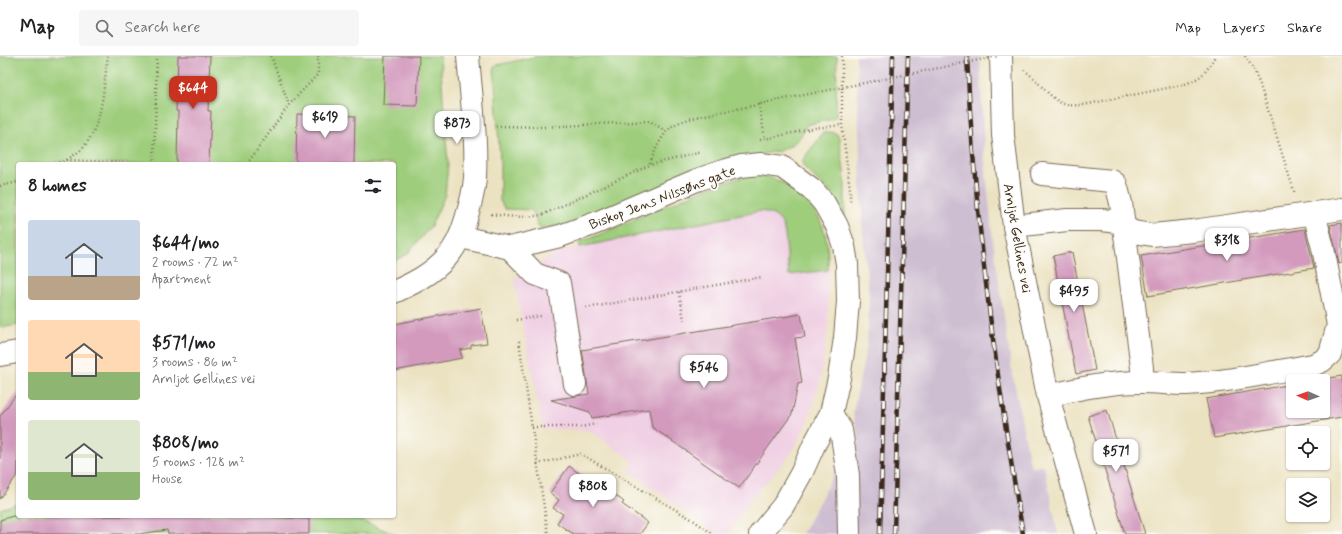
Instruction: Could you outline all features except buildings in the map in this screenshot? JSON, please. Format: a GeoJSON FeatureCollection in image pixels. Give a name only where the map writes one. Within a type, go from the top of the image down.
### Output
{"type":"FeatureCollection","features":[{"type":"Feature","properties":{"kind":"street"},"geometry":{"type":"LineString","coordinates":[[396,291],[421,279],[433,271],[448,256],[461,237],[475,179],[468,56]]}},
{"type":"Feature","properties":{"kind":"street","name":"Arnljot Gellines vei"},"geometry":{"type":"LineString","coordinates":[[1000,56],[1003,135],[1014,226],[1048,396],[1086,534]]}},
{"type":"Feature","properties":{"kind":"street","name":"Biskop Jens Nilssøns gate"},"geometry":{"type":"LineString","coordinates":[[461,237],[510,248],[560,236],[596,223],[697,180],[742,166],[761,164],[782,167],[812,189],[824,203],[837,226],[844,246],[847,264],[848,301],[846,338],[831,413],[802,472],[783,506],[760,534]]}},
{"type":"Feature","properties":{"kind":"street"},"geometry":{"type":"LineString","coordinates":[[1042,174],[1112,181],[1116,184],[1122,203],[1142,368],[1142,382]]}},
{"type":"Feature","properties":{"kind":"street"},"geometry":{"type":"LineString","coordinates":[[1014,226],[1067,220],[1102,220],[1118,222],[1125,228],[1134,232],[1152,235],[1193,231],[1342,208]]}},
{"type":"Feature","properties":{"kind":"street"},"geometry":{"type":"LineString","coordinates":[[1048,396],[1079,388],[1118,382],[1185,384],[1216,381],[1313,365],[1322,361],[1330,354],[1338,324],[1323,248],[1308,214]]}},
{"type":"Feature","properties":{"kind":"street"},"geometry":{"type":"LineString","coordinates":[[510,248],[535,274],[559,283],[575,384]]}},
{"type":"Feature","properties":{"kind":"street"},"geometry":{"type":"LineString","coordinates":[[0,355],[16,352]]}},
{"type":"Feature","properties":{"kind":"street"},"geometry":{"type":"LineString","coordinates":[[831,413],[842,430],[848,474],[849,534]]}},
{"type":"Feature","properties":{"kind":"path"},"geometry":{"type":"LineString","coordinates":[[67,160],[81,150],[90,139],[96,126],[108,56]]}},
{"type":"Feature","properties":{"kind":"path"},"geometry":{"type":"LineString","coordinates":[[152,162],[157,56]]}},
{"type":"Feature","properties":{"kind":"path"},"geometry":{"type":"LineString","coordinates":[[271,56],[289,104]]}},
{"type":"Feature","properties":{"kind":"path"},"geometry":{"type":"LineString","coordinates":[[247,162],[289,104],[318,74],[318,56]]}},
{"type":"Feature","properties":{"kind":"path"},"geometry":{"type":"LineString","coordinates":[[842,56],[842,125],[850,189],[850,205]]}},
{"type":"Feature","properties":{"kind":"path"},"geometry":{"type":"LineString","coordinates":[[491,214],[511,217],[530,217],[542,214],[650,165],[657,147],[667,132],[672,126],[685,120],[1000,56]]}},
{"type":"Feature","properties":{"kind":"path"},"geometry":{"type":"LineString","coordinates":[[1020,69],[1030,74],[1056,100],[1072,106],[1169,88],[1194,81],[1202,76],[1215,56]]}},
{"type":"Feature","properties":{"kind":"path"},"geometry":{"type":"LineString","coordinates":[[1245,56],[1254,70],[1260,85],[1308,214]]}},
{"type":"Feature","properties":{"kind":"path"},"geometry":{"type":"LineString","coordinates":[[759,104],[765,138]]}},
{"type":"Feature","properties":{"kind":"path"},"geometry":{"type":"LineString","coordinates":[[493,126],[544,127],[650,121],[667,132]]}},
{"type":"Feature","properties":{"kind":"path"},"geometry":{"type":"LineString","coordinates":[[58,162],[67,160],[110,162]]}},
{"type":"Feature","properties":{"kind":"path"},"geometry":{"type":"LineString","coordinates":[[0,186],[16,182]]}},
{"type":"Feature","properties":{"kind":"path"},"geometry":{"type":"LineString","coordinates":[[516,320],[762,277]]}},
{"type":"Feature","properties":{"kind":"path"},"geometry":{"type":"LineString","coordinates":[[679,292],[684,320]]}},
{"type":"Feature","properties":{"kind":"path"},"geometry":{"type":"LineString","coordinates":[[519,341],[548,534]]}},
{"type":"Feature","properties":{"kind":"path"},"geometry":{"type":"LineString","coordinates":[[532,427],[581,427],[596,424]]}},
{"type":"Feature","properties":{"kind":"path"},"geometry":{"type":"LineString","coordinates":[[537,464],[581,454],[693,520],[713,534]]}},
{"type":"Feature","properties":{"kind":"shaded area"},"geometry":{"type":"Polygon","coordinates":[[[856,56],[980,56],[984,153],[993,241],[1012,371],[1031,468],[1044,465],[1058,534],[802,534],[834,474],[839,457],[860,443],[853,413],[867,344],[869,297],[863,235],[856,56]]]}},
{"type":"Feature","properties":{"kind":"shaded area"},"geometry":{"type":"Polygon","coordinates":[[[761,211],[771,214],[779,219],[785,227],[789,275],[828,270],[828,330],[820,381],[807,423],[791,454],[753,497],[728,534],[717,534],[628,470],[633,461],[589,430],[543,429],[514,279],[559,251],[761,211]]]}},
{"type":"Feature","properties":{"kind":"green space"},"geometry":{"type":"Polygon","coordinates":[[[0,56],[440,56],[448,165],[445,195],[431,226],[407,254],[396,260],[396,162],[16,162],[16,325],[0,328],[0,56]]]}},
{"type":"Feature","properties":{"kind":"green space"},"geometry":{"type":"Polygon","coordinates":[[[538,56],[837,56],[836,116],[832,119],[807,125],[800,137],[793,144],[779,151],[742,158],[567,226],[539,228],[532,210],[505,209],[500,201],[500,161],[494,67],[497,65],[538,56]]]}},
{"type":"Feature","properties":{"kind":"green space"},"geometry":{"type":"Polygon","coordinates":[[[831,132],[837,134],[839,138],[845,178],[845,217],[829,191],[806,169],[802,163],[822,133],[831,132]]]}},
{"type":"Feature","properties":{"kind":"green space"},"geometry":{"type":"Polygon","coordinates":[[[746,176],[761,176],[781,182],[790,187],[807,201],[819,218],[825,232],[828,270],[789,275],[783,226],[774,215],[761,211],[580,247],[579,242],[707,188],[746,176]]]}},
{"type":"Feature","properties":{"kind":"green space"},"geometry":{"type":"Polygon","coordinates":[[[16,504],[16,518],[354,518],[395,534],[0,534],[0,509],[16,504]]]}},
{"type":"Feature","properties":{"kind":"railway"},"geometry":{"type":"LineString","coordinates":[[880,534],[893,56]]}},
{"type":"Feature","properties":{"kind":"railway"},"geometry":{"type":"LineString","coordinates":[[894,534],[908,56]]}},
{"type":"Feature","properties":{"kind":"railway"},"geometry":{"type":"LineString","coordinates":[[967,56],[975,176],[995,356],[1023,534]]}}]}
